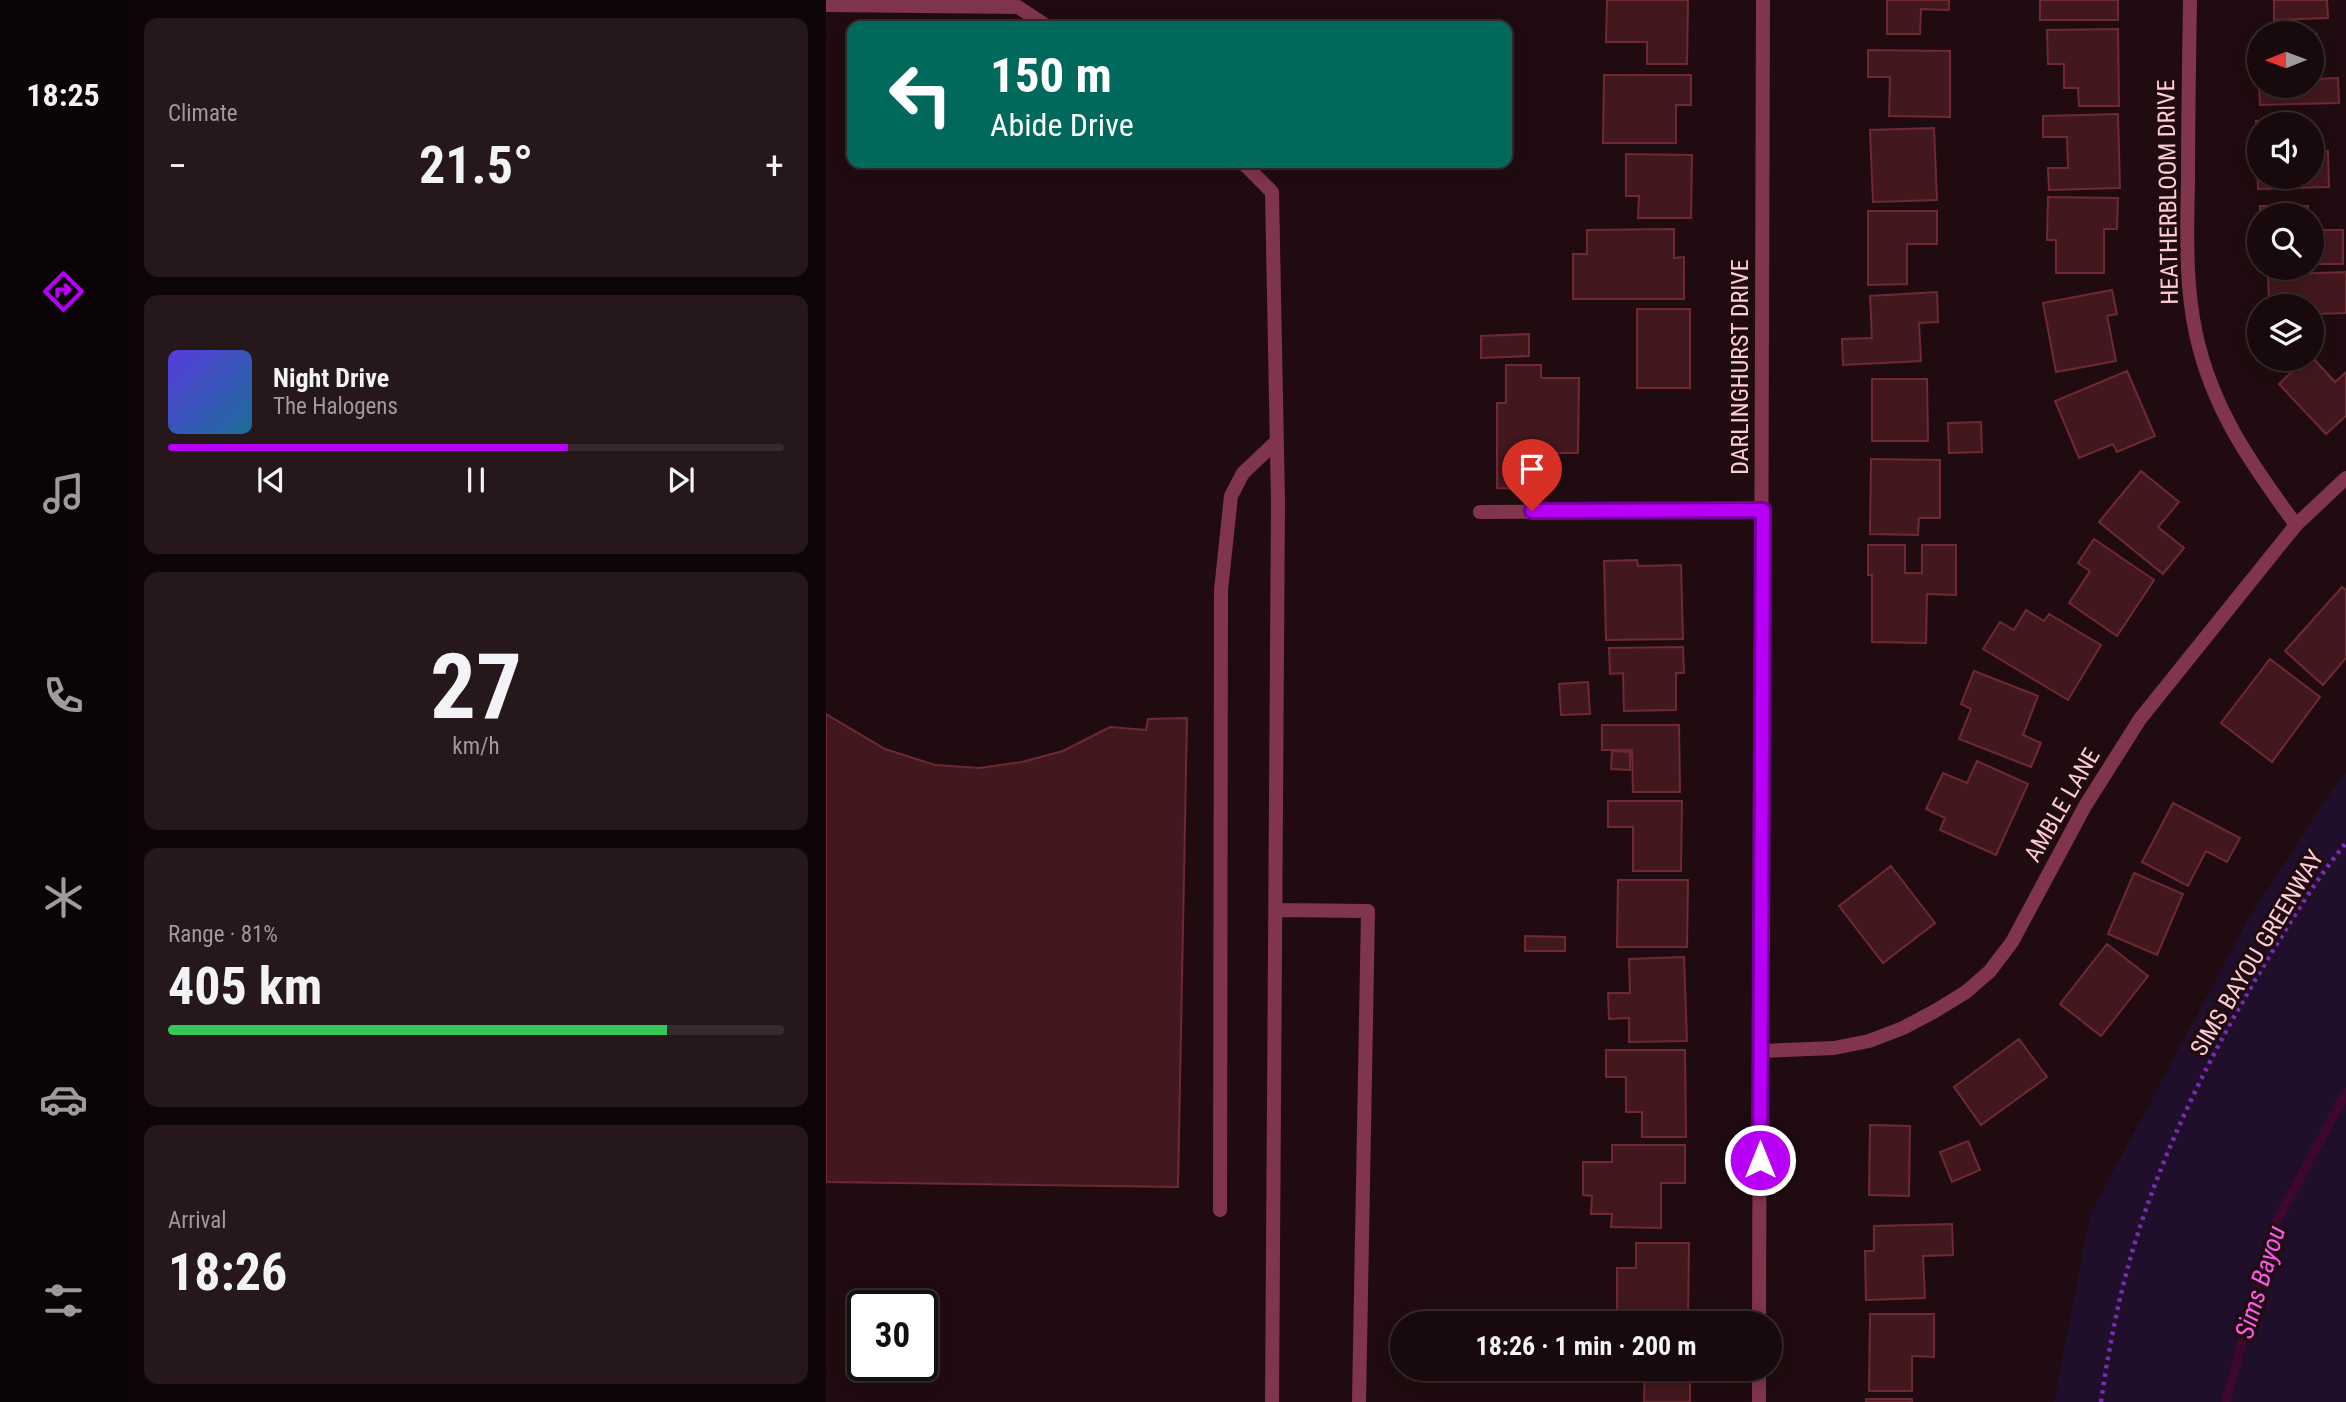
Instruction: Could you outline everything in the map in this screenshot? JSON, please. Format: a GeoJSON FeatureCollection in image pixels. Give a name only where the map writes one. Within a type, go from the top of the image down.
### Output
{"type":"FeatureCollection","features":[{"type":"Feature","properties":{"kind":"street","name":"DARLINGHURST DRIVE"},"geometry":{"type":"LineString","coordinates":[[1759,1311],[1763,0]]}},
{"type":"Feature","properties":{"kind":"street","name":"HEATHERBLOOM DRIVE"},"geometry":{"type":"LineString","coordinates":[[2190,0],[2187,262],[2196,334],[2217,398],[2231,430],[2251,465],[2296,525]]}},
{"type":"Feature","properties":{"kind":"street"},"geometry":{"type":"LineString","coordinates":[[826,5],[1018,7],[1039,21]]}},
{"type":"Feature","properties":{"kind":"street"},"geometry":{"type":"LineString","coordinates":[[1247,168],[1272,192],[1277,441],[1272,1402]]}},
{"type":"Feature","properties":{"kind":"street"},"geometry":{"type":"LineString","coordinates":[[1220,1210],[1221,590],[1231,496],[1243,473],[1277,441]]}},
{"type":"Feature","properties":{"kind":"street","name":"AMBLE LANE"},"geometry":{"type":"LineString","coordinates":[[1760,1051],[1834,1048],[1869,1041],[1903,1028],[1935,1011],[1966,992],[1990,971],[2012,942],[2085,806],[2140,719],[2296,525],[2346,478]]}},
{"type":"Feature","properties":{"kind":"street"},"geometry":{"type":"LineString","coordinates":[[1480,512],[1763,510]]}},
{"type":"Feature","properties":{"kind":"street"},"geometry":{"type":"LineString","coordinates":[[1276,910],[1368,911],[1359,1402]]}},
{"type":"Feature","properties":{"kind":"street"},"geometry":{"type":"LineString","coordinates":[[1759,1381],[1759,1402]]}},
{"type":"Feature","properties":{"kind":"path","name":"SIMS BAYOU GREENWAY"},"geometry":{"type":"LineString","coordinates":[[2101,1402],[2122,1293],[2143,1216],[2171,1146],[2241,1003],[2290,922],[2346,843]]}},
{"type":"Feature","properties":{"kind":"shaded area"},"geometry":{"type":"Polygon","coordinates":[[[2346,773],[2346,1402],[2054,1402],[2090,1215],[2247,921],[2325,800],[2346,773]]]}},
{"type":"Feature","properties":{"kind":"building"},"geometry":{"type":"Polygon","coordinates":[[[1607,0],[1688,0],[1687,64],[1647,64],[1647,42],[1606,42],[1607,0]]]}},
{"type":"Feature","properties":{"kind":"building"},"geometry":{"type":"Polygon","coordinates":[[[1887,0],[1949,0],[1949,10],[1921,9],[1920,34],[1887,34],[1887,0]]]}},
{"type":"Feature","properties":{"kind":"building"},"geometry":{"type":"Polygon","coordinates":[[[2040,0],[2118,0],[2118,20],[2040,20],[2040,0]]]}},
{"type":"Feature","properties":{"kind":"building"},"geometry":{"type":"Polygon","coordinates":[[[2274,0],[2327,0],[2328,18],[2274,20],[2274,0]]]}},
{"type":"Feature","properties":{"kind":"building"},"geometry":{"type":"Polygon","coordinates":[[[2118,29],[2119,106],[2079,106],[2078,88],[2064,88],[2064,64],[2048,64],[2047,30],[2118,29]]]}},
{"type":"Feature","properties":{"kind":"building"},"geometry":{"type":"Polygon","coordinates":[[[1868,50],[1950,51],[1950,117],[1889,116],[1890,77],[1868,77],[1868,50]]]}},
{"type":"Feature","properties":{"kind":"building"},"geometry":{"type":"Polygon","coordinates":[[[1604,75],[1691,75],[1691,105],[1676,105],[1676,143],[1603,143],[1604,75]]]}},
{"type":"Feature","properties":{"kind":"building"},"geometry":{"type":"Polygon","coordinates":[[[2338,78],[2339,103],[2260,105],[2260,98],[2324,98],[2324,79],[2338,78]]]}},
{"type":"Feature","properties":{"kind":"building"},"geometry":{"type":"Polygon","coordinates":[[[2118,114],[2120,188],[2049,190],[2048,168],[2068,168],[2067,137],[2043,137],[2043,116],[2118,114]]]}},
{"type":"Feature","properties":{"kind":"building"},"geometry":{"type":"Polygon","coordinates":[[[1934,128],[1937,200],[1873,202],[1870,130],[1934,128]]]}},
{"type":"Feature","properties":{"kind":"building"},"geometry":{"type":"Polygon","coordinates":[[[2324,151],[2328,151],[2329,187],[2324,187],[2324,151]]]}},
{"type":"Feature","properties":{"kind":"building"},"geometry":{"type":"Polygon","coordinates":[[[1626,154],[1692,155],[1691,218],[1638,218],[1639,196],[1626,196],[1626,154]]]}},
{"type":"Feature","properties":{"kind":"building"},"geometry":{"type":"Polygon","coordinates":[[[2048,197],[2118,198],[2117,229],[2104,229],[2104,273],[2056,273],[2056,240],[2047,240],[2048,197]]]}},
{"type":"Feature","properties":{"kind":"building"},"geometry":{"type":"Polygon","coordinates":[[[1868,211],[1937,211],[1937,244],[1907,244],[1907,284],[1868,285],[1868,211]]]}},
{"type":"Feature","properties":{"kind":"building"},"geometry":{"type":"Polygon","coordinates":[[[1674,229],[1674,258],[1684,257],[1684,299],[1573,299],[1573,254],[1587,254],[1587,230],[1674,229]]]}},
{"type":"Feature","properties":{"kind":"building"},"geometry":{"type":"Polygon","coordinates":[[[2324,230],[2343,230],[2343,264],[2324,264],[2324,230]]]}},
{"type":"Feature","properties":{"kind":"building"},"geometry":{"type":"Polygon","coordinates":[[[2346,272],[2346,313],[2324,314],[2324,294],[2269,294],[2268,280],[2324,280],[2324,273],[2346,272]]]}},
{"type":"Feature","properties":{"kind":"building"},"geometry":{"type":"Polygon","coordinates":[[[2112,290],[2117,314],[2107,316],[2116,361],[2056,372],[2043,303],[2112,290]]]}},
{"type":"Feature","properties":{"kind":"building"},"geometry":{"type":"Polygon","coordinates":[[[1937,292],[1938,322],[1919,323],[1921,361],[1843,365],[1842,339],[1872,338],[1870,296],[1937,292]]]}},
{"type":"Feature","properties":{"kind":"building"},"geometry":{"type":"Polygon","coordinates":[[[1637,309],[1690,309],[1690,388],[1637,388],[1637,309]]]}},
{"type":"Feature","properties":{"kind":"building"},"geometry":{"type":"Polygon","coordinates":[[[1529,334],[1529,356],[1481,358],[1481,336],[1529,334]]]}},
{"type":"Feature","properties":{"kind":"building"},"geometry":{"type":"Polygon","coordinates":[[[1506,365],[1541,365],[1541,378],[1579,378],[1578,453],[1525,453],[1525,489],[1497,488],[1497,403],[1506,403],[1506,365]]]}},
{"type":"Feature","properties":{"kind":"building"},"geometry":{"type":"Polygon","coordinates":[[[2324,370],[2335,382],[2346,372],[2346,416],[2326,434],[2279,384],[2293,371],[2324,370]]]}},
{"type":"Feature","properties":{"kind":"building"},"geometry":{"type":"Polygon","coordinates":[[[2127,371],[2155,436],[2117,452],[2113,444],[2079,458],[2055,401],[2127,371]]]}},
{"type":"Feature","properties":{"kind":"building"},"geometry":{"type":"Polygon","coordinates":[[[1872,379],[1927,379],[1928,441],[1872,441],[1872,379]]]}},
{"type":"Feature","properties":{"kind":"building"},"geometry":{"type":"Polygon","coordinates":[[[1981,422],[1982,452],[1949,453],[1948,423],[1981,422]]]}},
{"type":"Feature","properties":{"kind":"building"},"geometry":{"type":"Polygon","coordinates":[[[1871,459],[1940,460],[1940,518],[1919,518],[1918,535],[1870,534],[1871,459]]]}},
{"type":"Feature","properties":{"kind":"building"},"geometry":{"type":"Polygon","coordinates":[[[2141,471],[2179,502],[2158,527],[2184,548],[2163,574],[2099,522],[2141,471]]]}},
{"type":"Feature","properties":{"kind":"building"},"geometry":{"type":"Polygon","coordinates":[[[2094,539],[2154,580],[2117,636],[2069,603],[2090,571],[2078,563],[2094,539]]]}},
{"type":"Feature","properties":{"kind":"building"},"geometry":{"type":"Polygon","coordinates":[[[1868,545],[1905,545],[1905,573],[1922,573],[1922,545],[1956,545],[1956,595],[1927,594],[1926,643],[1872,642],[1872,575],[1868,575],[1868,545]]]}},
{"type":"Feature","properties":{"kind":"building"},"geometry":{"type":"Polygon","coordinates":[[[1637,560],[1638,566],[1681,565],[1683,639],[1606,640],[1604,561],[1637,560]]]}},
{"type":"Feature","properties":{"kind":"building"},"geometry":{"type":"Polygon","coordinates":[[[2342,587],[2346,590],[2346,658],[2323,685],[2285,651],[2342,587]]]}},
{"type":"Feature","properties":{"kind":"building"},"geometry":{"type":"Polygon","coordinates":[[[2026,610],[2044,621],[2049,614],[2101,645],[2068,700],[1983,649],[2000,622],[2014,630],[2026,610]]]}},
{"type":"Feature","properties":{"kind":"building"},"geometry":{"type":"Polygon","coordinates":[[[1683,647],[1684,673],[1676,673],[1676,710],[1624,711],[1623,673],[1610,674],[1609,648],[1683,647]]]}},
{"type":"Feature","properties":{"kind":"building"},"geometry":{"type":"Polygon","coordinates":[[[2270,659],[2320,697],[2272,762],[2221,723],[2270,659]]]}},
{"type":"Feature","properties":{"kind":"building"},"geometry":{"type":"Polygon","coordinates":[[[1974,671],[2038,696],[2023,735],[2041,743],[2031,767],[1959,739],[1971,709],[1961,704],[1974,671]]]}},
{"type":"Feature","properties":{"kind":"building"},"geometry":{"type":"Polygon","coordinates":[[[1588,682],[1590,714],[1561,715],[1559,684],[1588,682]]]}},
{"type":"Feature","properties":{"kind":"building"},"geometry":{"type":"Polygon","coordinates":[[[826,714],[885,749],[935,765],[979,768],[1022,762],[1063,751],[1110,727],[1146,730],[1148,719],[1187,718],[1178,1187],[826,1182],[826,714]]]}},
{"type":"Feature","properties":{"kind":"building"},"geometry":{"type":"Polygon","coordinates":[[[1602,725],[1679,725],[1680,792],[1633,792],[1632,750],[1602,750],[1602,725]]]}},
{"type":"Feature","properties":{"kind":"building"},"geometry":{"type":"Polygon","coordinates":[[[1612,751],[1630,752],[1630,770],[1611,769],[1612,751]]]}},
{"type":"Feature","properties":{"kind":"building"},"geometry":{"type":"Polygon","coordinates":[[[1977,761],[2028,784],[1996,855],[1940,830],[1945,818],[1926,809],[1943,773],[1967,783],[1977,761]]]}},
{"type":"Feature","properties":{"kind":"building"},"geometry":{"type":"Polygon","coordinates":[[[1608,801],[1682,801],[1681,871],[1633,871],[1633,827],[1608,827],[1608,801]]]}},
{"type":"Feature","properties":{"kind":"building"},"geometry":{"type":"Polygon","coordinates":[[[2173,803],[2240,838],[2227,862],[2206,851],[2188,886],[2142,862],[2173,803]]]}},
{"type":"Feature","properties":{"kind":"building"},"geometry":{"type":"Polygon","coordinates":[[[1891,866],[1935,923],[1883,963],[1839,906],[1891,866]]]}},
{"type":"Feature","properties":{"kind":"building"},"geometry":{"type":"Polygon","coordinates":[[[2134,873],[2183,894],[2157,955],[2108,934],[2134,873]]]}},
{"type":"Feature","properties":{"kind":"building"},"geometry":{"type":"Polygon","coordinates":[[[1618,880],[1688,880],[1687,947],[1617,947],[1618,880]]]}},
{"type":"Feature","properties":{"kind":"building"},"geometry":{"type":"Polygon","coordinates":[[[1525,936],[1565,937],[1565,951],[1525,951],[1525,936]]]}},
{"type":"Feature","properties":{"kind":"building"},"geometry":{"type":"Polygon","coordinates":[[[2107,944],[2148,976],[2101,1036],[2060,1004],[2107,944]]]}},
{"type":"Feature","properties":{"kind":"building"},"geometry":{"type":"Polygon","coordinates":[[[1684,957],[1687,1041],[1629,1042],[1629,1018],[1609,1019],[1608,993],[1630,993],[1629,959],[1684,957]]]}},
{"type":"Feature","properties":{"kind":"building"},"geometry":{"type":"Polygon","coordinates":[[[2019,1039],[2047,1077],[1981,1125],[1954,1087],[2019,1039]]]}},
{"type":"Feature","properties":{"kind":"building"},"geometry":{"type":"Polygon","coordinates":[[[1606,1050],[1685,1050],[1686,1137],[1642,1137],[1642,1112],[1626,1112],[1626,1077],[1606,1077],[1606,1050]]]}},
{"type":"Feature","properties":{"kind":"building"},"geometry":{"type":"Polygon","coordinates":[[[1870,1125],[1910,1126],[1909,1196],[1869,1195],[1870,1125]]]}},
{"type":"Feature","properties":{"kind":"building"},"geometry":{"type":"Polygon","coordinates":[[[1968,1141],[1980,1170],[1952,1182],[1940,1152],[1968,1141]]]}},
{"type":"Feature","properties":{"kind":"building"},"geometry":{"type":"Polygon","coordinates":[[[1612,1145],[1685,1145],[1685,1183],[1661,1183],[1661,1228],[1611,1227],[1612,1214],[1591,1214],[1592,1196],[1583,1195],[1583,1162],[1612,1162],[1612,1145]]]}},
{"type":"Feature","properties":{"kind":"building"},"geometry":{"type":"Polygon","coordinates":[[[1952,1224],[1953,1255],[1923,1256],[1925,1298],[1866,1300],[1865,1251],[1874,1251],[1874,1226],[1952,1224]]]}},
{"type":"Feature","properties":{"kind":"building"},"geometry":{"type":"Polygon","coordinates":[[[1636,1243],[1689,1243],[1688,1311],[1617,1311],[1617,1268],[1636,1268],[1636,1243]]]}},
{"type":"Feature","properties":{"kind":"building"},"geometry":{"type":"Polygon","coordinates":[[[1870,1314],[1934,1314],[1934,1357],[1912,1356],[1912,1391],[1869,1391],[1870,1314]]]}},
{"type":"Feature","properties":{"kind":"building"},"geometry":{"type":"Polygon","coordinates":[[[1645,1381],[1690,1381],[1690,1402],[1644,1402],[1645,1381]]]}},
{"type":"Feature","properties":{"kind":"building"},"geometry":{"type":"Polygon","coordinates":[[[1866,1399],[1912,1399],[1912,1402],[1866,1402],[1866,1399]]]}},
{"type":"Feature","properties":{"kind":"waterway","name":"Sims Bayou"},"geometry":{"type":"LineString","coordinates":[[2226,1402],[2274,1226],[2346,1093]]}},
{"type":"Feature","properties":{"kind":"route"},"geometry":{"type":"LineString","coordinates":[[1532,511],[1763,510],[1760,1160]]}}]}
